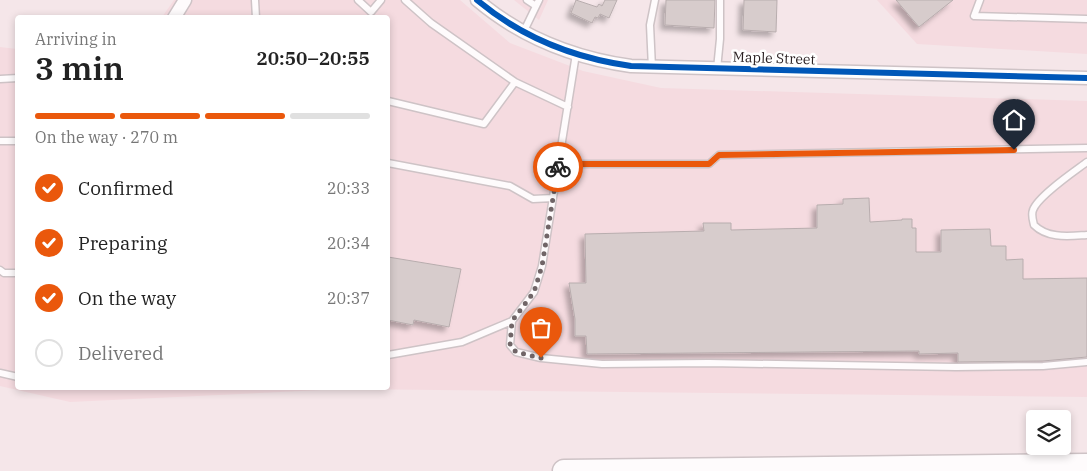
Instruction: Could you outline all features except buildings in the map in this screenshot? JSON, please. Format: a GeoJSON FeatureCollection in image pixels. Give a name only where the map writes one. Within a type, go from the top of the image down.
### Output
{"type":"FeatureCollection","features":[{"type":"Feature","properties":{"kind":"highway"},"geometry":{"type":"LineString","coordinates":[[564,471],[1087,465]]}},
{"type":"Feature","properties":{"kind":"street"},"geometry":{"type":"LineString","coordinates":[[176,15],[185,0]]}},
{"type":"Feature","properties":{"kind":"street","name":"Maple Street"},"geometry":{"type":"LineString","coordinates":[[477,0],[504,20],[544,42],[576,54],[614,64],[652,68],[1087,78]]}},
{"type":"Feature","properties":{"kind":"lane"},"geometry":{"type":"LineString","coordinates":[[255,0],[256,15]]}},
{"type":"Feature","properties":{"kind":"lane"},"geometry":{"type":"LineString","coordinates":[[358,0],[369,14],[381,0]]}},
{"type":"Feature","properties":{"kind":"lane"},"geometry":{"type":"LineString","coordinates":[[405,0],[431,23],[515,82],[568,107]]}},
{"type":"Feature","properties":{"kind":"lane"},"geometry":{"type":"LineString","coordinates":[[524,31],[538,3],[527,0]]}},
{"type":"Feature","properties":{"kind":"lane"},"geometry":{"type":"LineString","coordinates":[[652,68],[650,25],[655,0]]}},
{"type":"Feature","properties":{"kind":"lane"},"geometry":{"type":"LineString","coordinates":[[716,69],[720,39],[720,0]]}},
{"type":"Feature","properties":{"kind":"lane"},"geometry":{"type":"LineString","coordinates":[[980,0],[974,16],[1087,19]]}},
{"type":"Feature","properties":{"kind":"lane"},"geometry":{"type":"LineString","coordinates":[[390,355],[462,342],[512,321],[534,292],[542,266],[576,54]]}},
{"type":"Feature","properties":{"kind":"lane"},"geometry":{"type":"LineString","coordinates":[[0,79],[15,78]]}},
{"type":"Feature","properties":{"kind":"lane"},"geometry":{"type":"LineString","coordinates":[[390,101],[484,124],[515,82]]}},
{"type":"Feature","properties":{"kind":"lane"},"geometry":{"type":"LineString","coordinates":[[0,141],[15,141]]}},
{"type":"Feature","properties":{"kind":"lane"},"geometry":{"type":"LineString","coordinates":[[559,164],[709,164],[719,155],[1087,148]]}},
{"type":"Feature","properties":{"kind":"lane"},"geometry":{"type":"LineString","coordinates":[[1087,162],[1054,187],[1036,205],[1032,215],[1034,225],[1046,234],[1087,235]]}},
{"type":"Feature","properties":{"kind":"lane"},"geometry":{"type":"LineString","coordinates":[[390,164],[510,186],[533,199],[553,198]]}},
{"type":"Feature","properties":{"kind":"lane"},"geometry":{"type":"LineString","coordinates":[[0,270],[4,273],[15,273]]}},
{"type":"Feature","properties":{"kind":"lane"},"geometry":{"type":"LineString","coordinates":[[512,321],[510,345],[516,352],[541,358],[602,364],[709,363],[956,367],[1043,366],[1087,362]]}},
{"type":"Feature","properties":{"kind":"lane"},"geometry":{"type":"LineString","coordinates":[[0,373],[15,376]]}},
{"type":"Feature","properties":{"kind":"shaded area"},"geometry":{"type":"Polygon","coordinates":[[[174,0],[460,0],[510,43],[583,71],[661,88],[1087,101],[1087,397],[390,390],[390,15],[163,15],[174,0]]]}},
{"type":"Feature","properties":{"kind":"shaded area"},"geometry":{"type":"Polygon","coordinates":[[[514,0],[548,0],[539,20],[514,0]]]}},
{"type":"Feature","properties":{"kind":"shaded area"},"geometry":{"type":"Polygon","coordinates":[[[877,0],[1087,0],[1087,54],[917,44],[877,0]]]}},
{"type":"Feature","properties":{"kind":"shaded area"},"geometry":{"type":"Polygon","coordinates":[[[0,47],[15,49],[15,389],[0,386],[0,47]]]}},
{"type":"Feature","properties":{"kind":"shaded area"},"geometry":{"type":"Polygon","coordinates":[[[18,390],[322,390],[70,402],[18,390]]]}},
{"type":"Feature","properties":{"kind":"cycle path"},"geometry":{"type":"LineString","coordinates":[[477,0],[512,25],[549,44],[589,58],[631,66],[1087,78]]}},
{"type":"Feature","properties":{"kind":"way so far"},"geometry":{"type":"LineString","coordinates":[[541,358],[516,352],[510,345],[512,321],[534,292],[542,266],[558,167]]}},
{"type":"Feature","properties":{"kind":"route"},"geometry":{"type":"LineString","coordinates":[[558,167],[559,164],[709,164],[719,155],[1014,150]]}}]}
